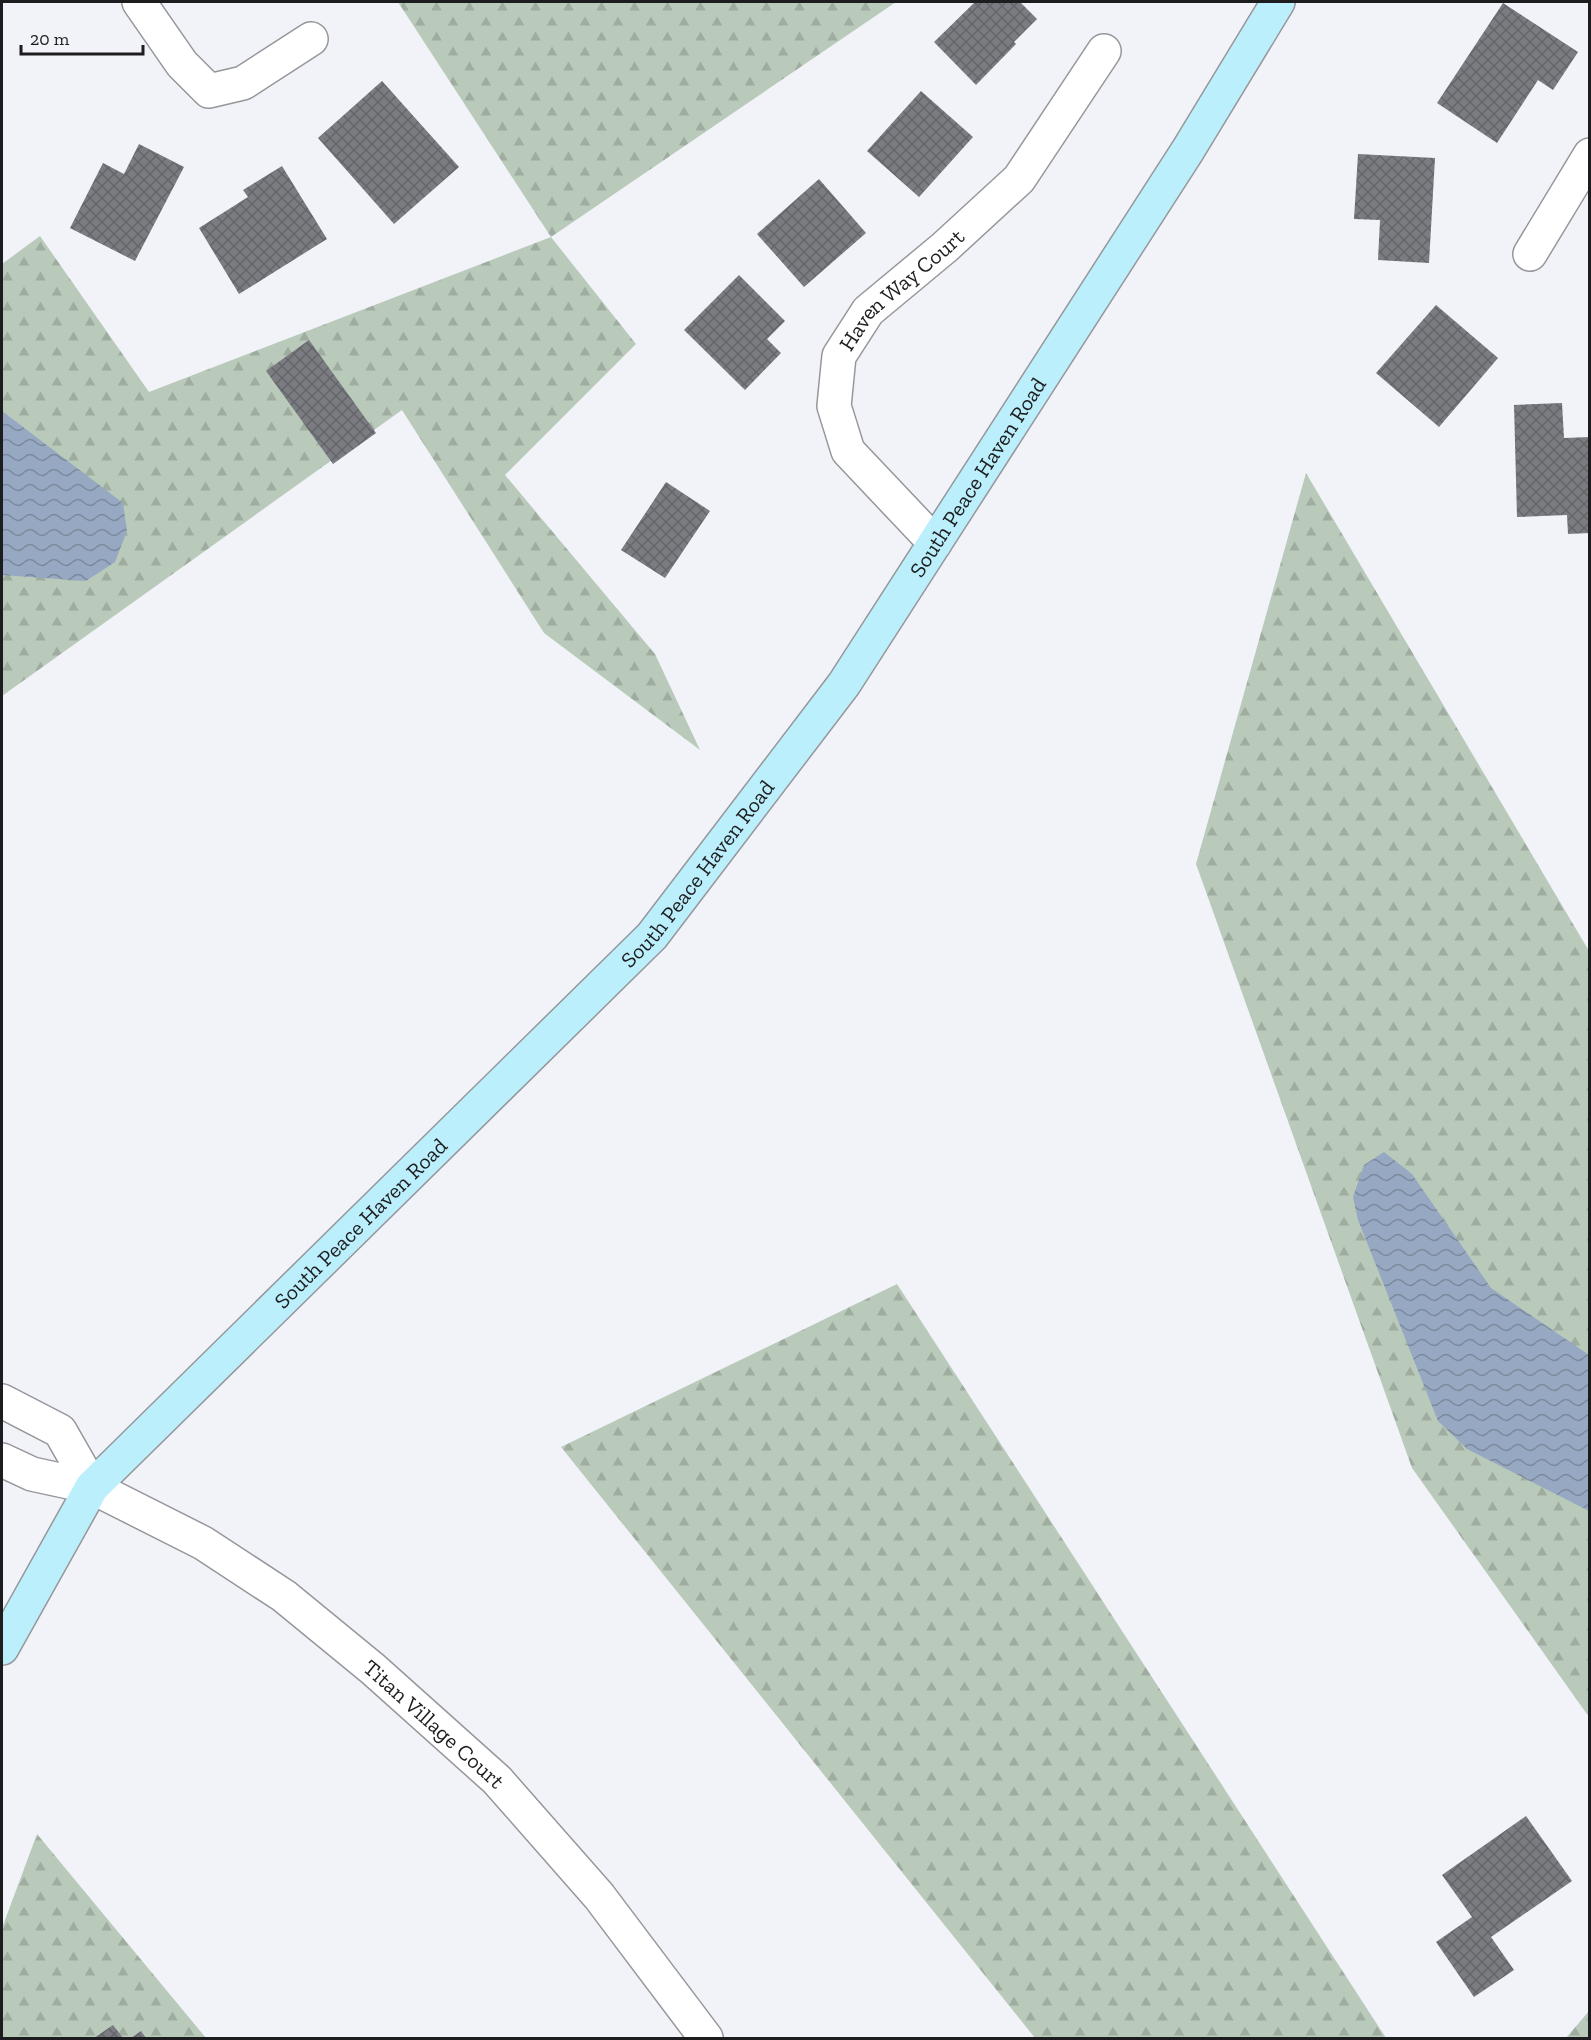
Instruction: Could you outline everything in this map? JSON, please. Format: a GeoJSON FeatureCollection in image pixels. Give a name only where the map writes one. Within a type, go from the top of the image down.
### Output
{"type":"FeatureCollection","features":[{"type":"Feature","properties":{"kind":"main road","name":"South Peace Haven Road"},"geometry":{"type":"LineString","coordinates":[[2,1648],[92,1486],[652,936],[844,684],[1188,150],[1278,2]]}},
{"type":"Feature","properties":{"kind":"street"},"geometry":{"type":"LineString","coordinates":[[139,2],[182,64],[209,91],[243,83],[311,39]]}},
{"type":"Feature","properties":{"kind":"street","name":"Haven Way Court"},"geometry":{"type":"LineString","coordinates":[[935,543],[848,451],[834,406],[839,356],[868,311],[945,247],[1019,178],[1104,51]]}},
{"type":"Feature","properties":{"kind":"street"},"geometry":{"type":"LineString","coordinates":[[1530,254],[1590,155]]}},
{"type":"Feature","properties":{"kind":"street"},"geometry":{"type":"LineString","coordinates":[[2,1401],[60,1431],[92,1486]]}},
{"type":"Feature","properties":{"kind":"street","name":"Titan Village Court"},"geometry":{"type":"LineString","coordinates":[[2,1460],[32,1474],[92,1486],[203,1543],[284,1596],[373,1668],[497,1780],[599,1896],[706,2038]]}},
{"type":"Feature","properties":{"kind":"green space"},"geometry":{"type":"Polygon","coordinates":[[[398,2],[896,2],[551,237],[398,2]]]}},
{"type":"Feature","properties":{"kind":"green space"},"geometry":{"type":"Polygon","coordinates":[[[40,236],[149,392],[551,237],[636,344],[505,475],[655,654],[700,750],[544,633],[402,410],[2,696],[2,264],[40,236]]]}},
{"type":"Feature","properties":{"kind":"green space"},"geometry":{"type":"Polygon","coordinates":[[[1306,473],[1589,951],[1589,1717],[1412,1468],[1196,864],[1306,473]]]}},
{"type":"Feature","properties":{"kind":"green space"},"geometry":{"type":"Polygon","coordinates":[[[897,1284],[1386,2038],[1035,2038],[561,1447],[897,1284]]]}},
{"type":"Feature","properties":{"kind":"green space"},"geometry":{"type":"Polygon","coordinates":[[[37,1834],[206,2038],[2,2038],[2,1928],[37,1834]]]}},
{"type":"Feature","properties":{"kind":"green space"},"geometry":{"type":"Polygon","coordinates":[[[1589,2011],[1589,2038],[1566,2038],[1589,2011]]]}},
{"type":"Feature","properties":{"kind":"water"},"geometry":{"type":"Polygon","coordinates":[[[2,411],[123,503],[127,531],[115,562],[86,581],[2,575],[2,411]]]}},
{"type":"Feature","properties":{"kind":"water"},"geometry":{"type":"Polygon","coordinates":[[[1384,1152],[1412,1174],[1491,1288],[1589,1355],[1589,1511],[1467,1449],[1438,1421],[1358,1220],[1353,1197],[1364,1165],[1384,1152]]]}},
{"type":"Feature","properties":{"kind":"building"},"geometry":{"type":"Polygon","coordinates":[[[975,2],[1020,2],[1037,19],[976,85],[934,42],[975,2]]]}},
{"type":"Feature","properties":{"kind":"building"},"geometry":{"type":"Polygon","coordinates":[[[1503,3],[1578,52],[1553,90],[1538,80],[1497,143],[1437,103],[1503,3]]]}},
{"type":"Feature","properties":{"kind":"building"},"geometry":{"type":"Polygon","coordinates":[[[382,81],[459,167],[394,224],[318,138],[382,81]]]}},
{"type":"Feature","properties":{"kind":"building"},"geometry":{"type":"Polygon","coordinates":[[[921,91],[973,137],[919,197],[867,151],[921,91]]]}},
{"type":"Feature","properties":{"kind":"building"},"geometry":{"type":"Polygon","coordinates":[[[139,144],[184,167],[135,261],[70,228],[103,163],[124,174],[139,144]]]}},
{"type":"Feature","properties":{"kind":"building"},"geometry":{"type":"Polygon","coordinates":[[[1358,154],[1435,158],[1429,263],[1378,260],[1380,220],[1354,219],[1358,154]]]}},
{"type":"Feature","properties":{"kind":"building"},"geometry":{"type":"Polygon","coordinates":[[[282,166],[327,239],[239,294],[199,228],[248,197],[243,190],[282,166]]]}},
{"type":"Feature","properties":{"kind":"building"},"geometry":{"type":"Polygon","coordinates":[[[819,179],[866,233],[804,287],[757,234],[819,179]]]}},
{"type":"Feature","properties":{"kind":"building"},"geometry":{"type":"Polygon","coordinates":[[[739,275],[785,321],[767,339],[781,353],[745,390],[684,330],[739,275]]]}},
{"type":"Feature","properties":{"kind":"building"},"geometry":{"type":"Polygon","coordinates":[[[1436,305],[1498,358],[1439,427],[1376,373],[1436,305]]]}},
{"type":"Feature","properties":{"kind":"building"},"geometry":{"type":"Polygon","coordinates":[[[309,340],[376,433],[333,464],[266,371],[309,340]]]}},
{"type":"Feature","properties":{"kind":"building"},"geometry":{"type":"Polygon","coordinates":[[[1562,403],[1564,438],[1590,437],[1590,533],[1568,534],[1567,515],[1517,517],[1514,405],[1562,403]]]}},
{"type":"Feature","properties":{"kind":"building"},"geometry":{"type":"Polygon","coordinates":[[[666,482],[710,511],[665,578],[621,550],[666,482]]]}},
{"type":"Feature","properties":{"kind":"building"},"geometry":{"type":"Polygon","coordinates":[[[1526,1816],[1572,1881],[1491,1937],[1514,1970],[1474,1997],[1436,1942],[1472,1917],[1442,1875],[1526,1816]]]}},
{"type":"Feature","properties":{"kind":"building"},"geometry":{"type":"Polygon","coordinates":[[[113,2025],[123,2038],[94,2038],[113,2025]]]}},
{"type":"Feature","properties":{"kind":"building"},"geometry":{"type":"Polygon","coordinates":[[[141,2031],[146,2038],[131,2038],[141,2031]]]}}]}
